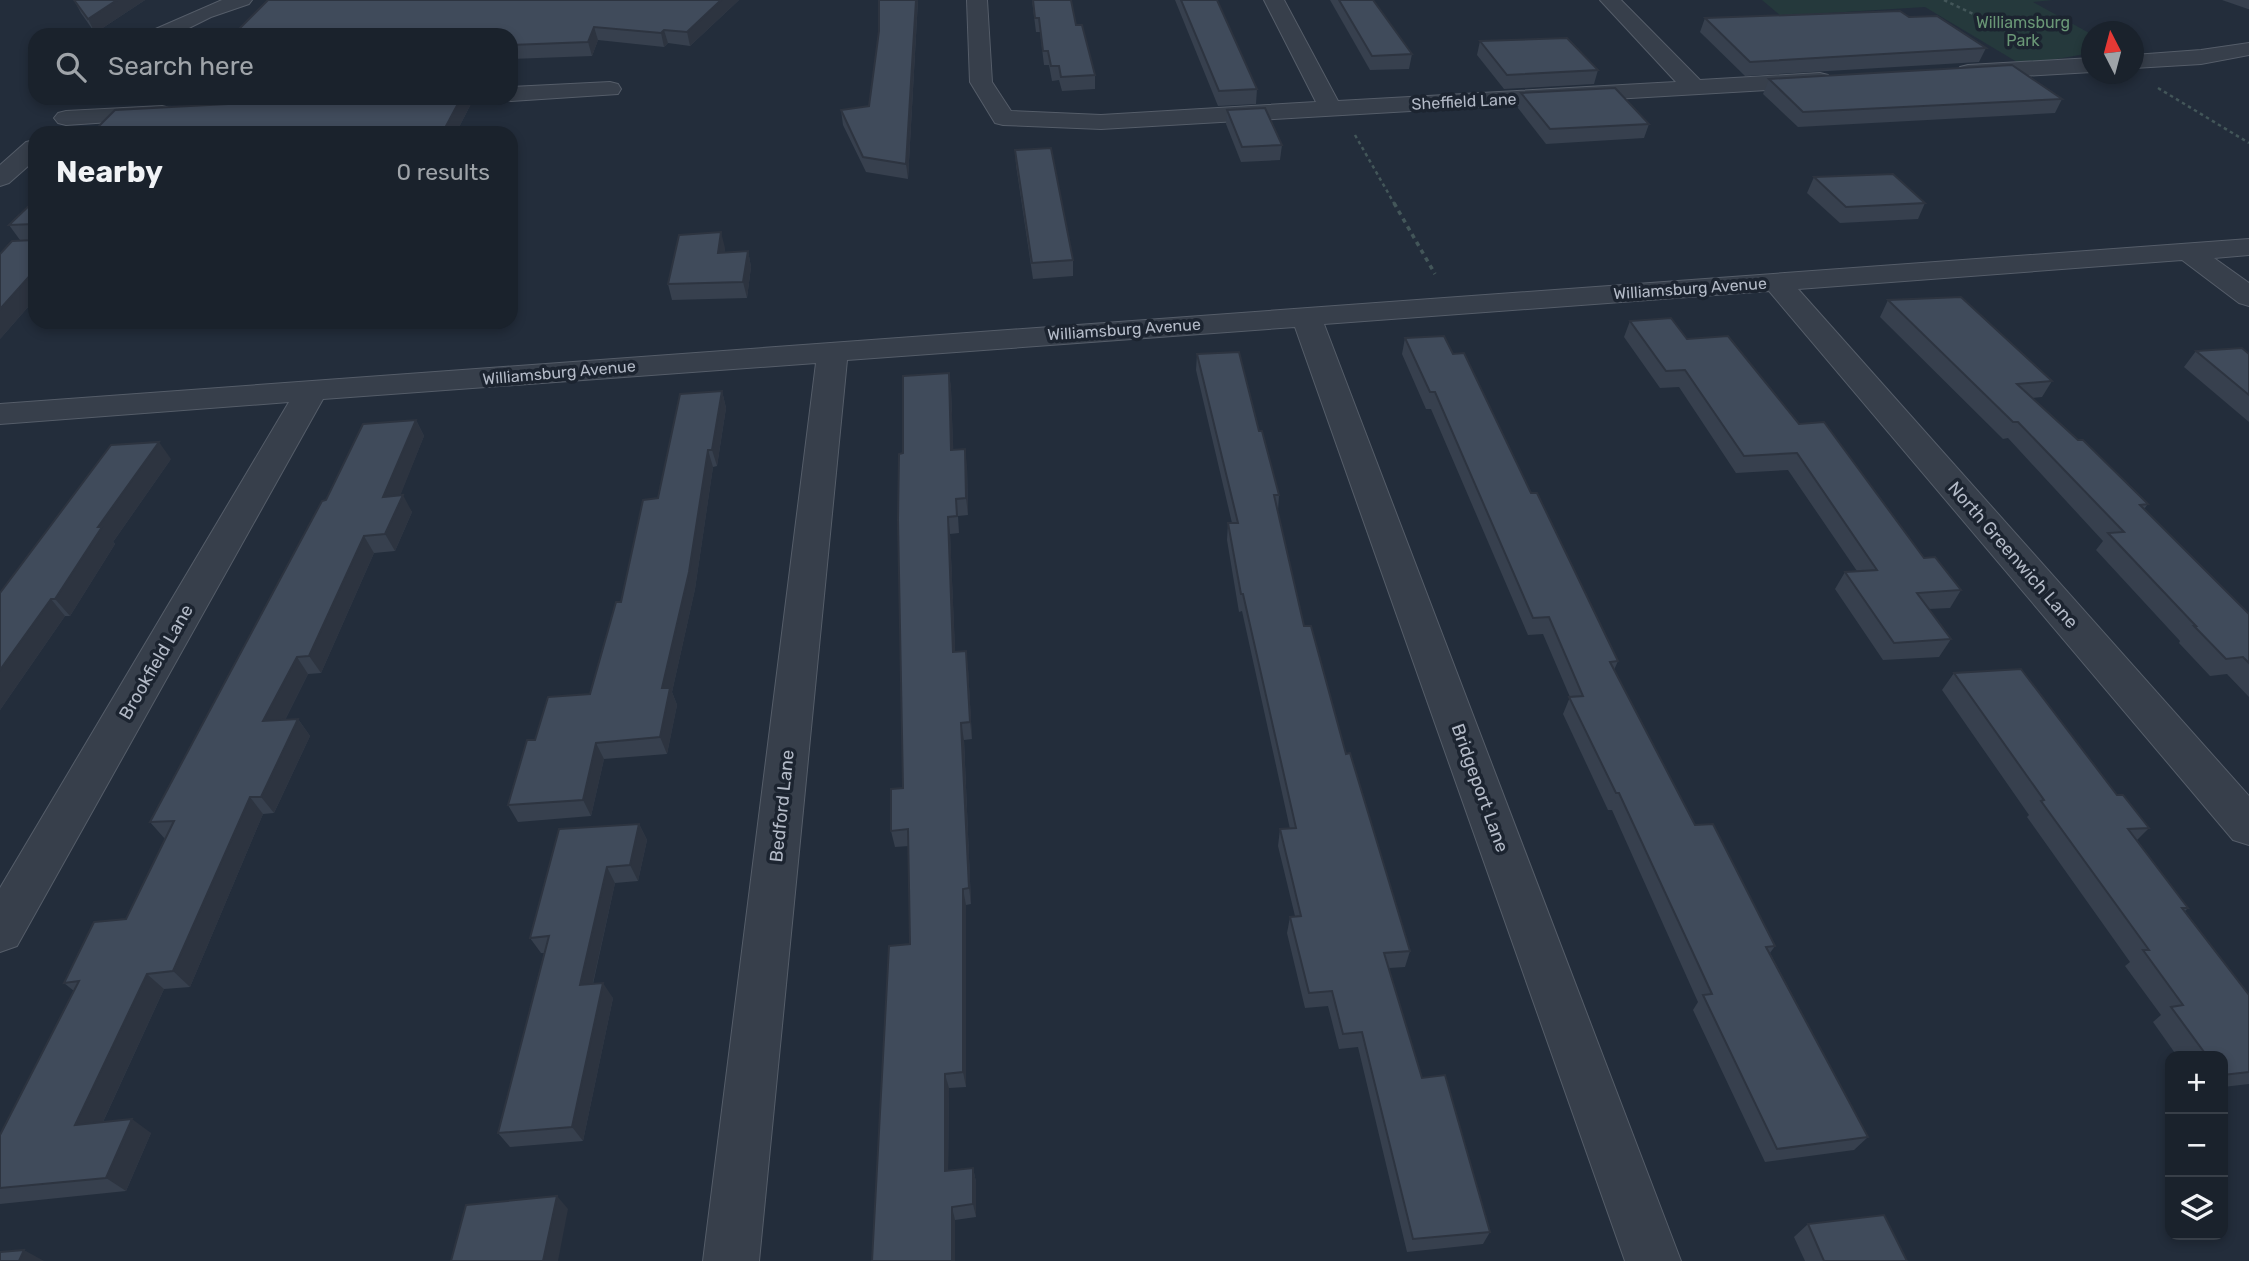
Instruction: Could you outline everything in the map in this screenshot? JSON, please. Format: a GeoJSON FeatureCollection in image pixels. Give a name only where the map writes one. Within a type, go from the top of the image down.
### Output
{"type":"FeatureCollection","features":[{"type":"Feature","properties":{"kind":"street","name":"Sheffield Lane"},"geometry":{"type":"LineString","coordinates":[[977,0],[981,82],[1003,118],[1080,123],[1842,79]]}},
{"type":"Feature","properties":{"kind":"street"},"geometry":{"type":"LineString","coordinates":[[1274,0],[1331,109]]}},
{"type":"Feature","properties":{"kind":"street"},"geometry":{"type":"LineString","coordinates":[[1610,0],[1694,87]]}},
{"type":"Feature","properties":{"kind":"street"},"geometry":{"type":"LineString","coordinates":[[171,28],[233,1]]}},
{"type":"Feature","properties":{"kind":"street"},"geometry":{"type":"LineString","coordinates":[[2144,61],[2201,57],[2249,49]]}},
{"type":"Feature","properties":{"kind":"street"},"geometry":{"type":"LineString","coordinates":[[1950,73],[2081,66]]}},
{"type":"Feature","properties":{"kind":"street"},"geometry":{"type":"LineString","coordinates":[[518,94],[610,89]]}},
{"type":"Feature","properties":{"kind":"street"},"geometry":{"type":"LineString","coordinates":[[58,125],[80,105]]}},
{"type":"Feature","properties":{"kind":"street"},"geometry":{"type":"LineString","coordinates":[[58,125],[191,111]]}},
{"type":"Feature","properties":{"kind":"street"},"geometry":{"type":"LineString","coordinates":[[0,178],[28,153]]}},
{"type":"Feature","properties":{"kind":"street","name":"Williamsburg Avenue"},"geometry":{"type":"LineString","coordinates":[[0,414],[2249,247]]}},
{"type":"Feature","properties":{"kind":"street"},"geometry":{"type":"LineString","coordinates":[[2189,252],[2249,297]]}},
{"type":"Feature","properties":{"kind":"street","name":"North Greenwich Lane"},"geometry":{"type":"LineString","coordinates":[[1776,282],[2249,827]]}},
{"type":"Feature","properties":{"kind":"street","name":"Bridgeport Lane"},"geometry":{"type":"LineString","coordinates":[[1306,316],[1653,1261]]}},
{"type":"Feature","properties":{"kind":"street","name":"Bedford Lane"},"geometry":{"type":"LineString","coordinates":[[731,1261],[833,351]]}},
{"type":"Feature","properties":{"kind":"street","name":"Brookfield Lane"},"geometry":{"type":"LineString","coordinates":[[0,931],[311,392]]}},
{"type":"Feature","properties":{"kind":"path"},"geometry":{"type":"LineString","coordinates":[[1944,0],[2029,41]]}},
{"type":"Feature","properties":{"kind":"path"},"geometry":{"type":"LineString","coordinates":[[2158,88],[2249,143]]}},
{"type":"Feature","properties":{"kind":"path"},"geometry":{"type":"LineString","coordinates":[[1354,134],[1436,274]]}},
{"type":"Feature","properties":{"kind":"green space","name":"Williamsburg Park"},"geometry":{"type":"Polygon","coordinates":[[[1762,0],[2053,0],[2033,2],[2081,28],[2081,55],[2022,65],[1925,7],[1781,16],[1762,0]]]}},
{"type":"Feature","properties":{"kind":"building"},"geometry":{"type":"Polygon","coordinates":[[[74,0],[117,0],[88,19],[74,0]]]}},
{"type":"Feature","properties":{"kind":"building"},"geometry":{"type":"Polygon","coordinates":[[[268,0],[721,0],[687,32],[664,30],[661,33],[594,27],[588,42],[518,45],[518,28],[240,28],[268,0]]]}},
{"type":"Feature","properties":{"kind":"building"},"geometry":{"type":"Polygon","coordinates":[[[879,0],[916,0],[906,164],[863,157],[841,110],[869,106],[879,31],[879,0]]]}},
{"type":"Feature","properties":{"kind":"building"},"geometry":{"type":"Polygon","coordinates":[[[1033,0],[1071,0],[1076,25],[1082,25],[1095,75],[1061,77],[1059,66],[1051,66],[1048,51],[1043,51],[1039,18],[1035,18],[1033,0]]]}},
{"type":"Feature","properties":{"kind":"building"},"geometry":{"type":"Polygon","coordinates":[[[1181,0],[1217,0],[1257,89],[1219,91],[1181,0]]]}},
{"type":"Feature","properties":{"kind":"building"},"geometry":{"type":"Polygon","coordinates":[[[1339,0],[1373,0],[1412,54],[1372,56],[1339,0]]]}},
{"type":"Feature","properties":{"kind":"building"},"geometry":{"type":"Polygon","coordinates":[[[1900,11],[1909,17],[1937,16],[1986,48],[1750,62],[1705,18],[1900,11]]]}},
{"type":"Feature","properties":{"kind":"building"},"geometry":{"type":"Polygon","coordinates":[[[1567,38],[1598,70],[1507,75],[1480,41],[1567,38]]]}},
{"type":"Feature","properties":{"kind":"building"},"geometry":{"type":"Polygon","coordinates":[[[2012,65],[2062,99],[1803,112],[1769,79],[2012,65]]]}},
{"type":"Feature","properties":{"kind":"building"},"geometry":{"type":"Polygon","coordinates":[[[1615,88],[1649,124],[1550,129],[1521,93],[1615,88]]]}},
{"type":"Feature","properties":{"kind":"building"},"geometry":{"type":"Polygon","coordinates":[[[208,105],[457,105],[446,126],[99,126],[115,110],[208,105]]]}},
{"type":"Feature","properties":{"kind":"building"},"geometry":{"type":"Polygon","coordinates":[[[1265,108],[1282,145],[1242,147],[1227,110],[1265,108]]]}},
{"type":"Feature","properties":{"kind":"building"},"geometry":{"type":"Polygon","coordinates":[[[1051,148],[1073,260],[1032,263],[1015,150],[1051,148]]]}},
{"type":"Feature","properties":{"kind":"building"},"geometry":{"type":"Polygon","coordinates":[[[1893,174],[1925,203],[1846,207],[1814,177],[1893,174]]]}},
{"type":"Feature","properties":{"kind":"building"},"geometry":{"type":"Polygon","coordinates":[[[28,207],[28,224],[9,225],[28,207]]]}},
{"type":"Feature","properties":{"kind":"building"},"geometry":{"type":"Polygon","coordinates":[[[721,232],[718,253],[748,251],[743,282],[668,284],[679,235],[721,232]]]}},
{"type":"Feature","properties":{"kind":"building"},"geometry":{"type":"Polygon","coordinates":[[[28,240],[28,278],[0,309],[0,254],[12,241],[28,240]]]}},
{"type":"Feature","properties":{"kind":"building"},"geometry":{"type":"Polygon","coordinates":[[[1961,297],[2052,381],[2017,384],[2078,440],[2083,440],[2148,504],[2140,505],[2249,614],[2249,663],[2243,657],[2226,659],[2108,533],[2124,532],[2018,422],[2013,422],[1888,300],[1961,297]]]}},
{"type":"Feature","properties":{"kind":"building"},"geometry":{"type":"Polygon","coordinates":[[[1671,318],[1687,339],[1728,336],[1799,424],[1824,422],[1924,558],[1935,557],[1961,590],[1917,593],[1951,639],[1894,643],[1845,572],[1877,570],[1797,453],[1744,456],[1685,370],[1666,371],[1630,321],[1671,318]]]}},
{"type":"Feature","properties":{"kind":"building"},"geometry":{"type":"Polygon","coordinates":[[[1444,336],[1453,354],[1464,353],[1531,493],[1537,493],[1618,661],[1610,662],[1695,825],[1713,824],[1775,946],[1766,947],[1868,1137],[1777,1149],[1703,995],[1712,994],[1619,793],[1616,793],[1569,697],[1583,696],[1549,617],[1533,618],[1435,392],[1430,392],[1405,338],[1444,336]]]}},
{"type":"Feature","properties":{"kind":"building"},"geometry":{"type":"Polygon","coordinates":[[[2242,348],[2249,354],[2249,395],[2196,351],[2242,348]]]}},
{"type":"Feature","properties":{"kind":"building"},"geometry":{"type":"Polygon","coordinates":[[[1239,352],[1279,495],[1274,495],[1304,626],[1311,626],[1346,754],[1350,753],[1410,951],[1384,953],[1422,1078],[1445,1075],[1490,1232],[1413,1239],[1362,1032],[1343,1034],[1332,991],[1309,993],[1290,917],[1301,916],[1280,829],[1296,828],[1241,594],[1228,523],[1238,523],[1197,354],[1239,352]]]}},
{"type":"Feature","properties":{"kind":"building"},"geometry":{"type":"Polygon","coordinates":[[[949,373],[951,450],[965,449],[966,498],[956,499],[957,516],[948,517],[953,652],[966,651],[970,722],[961,723],[969,888],[963,889],[963,1072],[945,1074],[945,1171],[973,1168],[973,1204],[952,1207],[952,1261],[872,1261],[889,946],[910,944],[908,829],[891,831],[891,789],[903,788],[898,520],[899,454],[903,453],[903,376],[949,373]]]}},
{"type":"Feature","properties":{"kind":"building"},"geometry":{"type":"Polygon","coordinates":[[[722,391],[712,450],[708,450],[689,572],[662,688],[670,688],[660,737],[596,743],[583,800],[508,805],[527,740],[535,740],[548,697],[590,694],[616,602],[621,602],[643,500],[658,498],[680,394],[722,391]]]}},
{"type":"Feature","properties":{"kind":"building"},"geometry":{"type":"Polygon","coordinates":[[[416,420],[383,497],[403,495],[385,534],[364,536],[309,656],[297,657],[263,721],[298,719],[261,797],[250,797],[173,971],[147,974],[75,1125],[132,1119],[106,1178],[0,1188],[0,1135],[79,981],[64,983],[94,922],[126,919],[174,821],[150,822],[322,501],[326,500],[363,424],[416,420]]]}},
{"type":"Feature","properties":{"kind":"building"},"geometry":{"type":"Polygon","coordinates":[[[159,442],[98,527],[102,527],[55,599],[51,599],[0,670],[0,593],[111,445],[159,442]]]}},
{"type":"Feature","properties":{"kind":"building"},"geometry":{"type":"Polygon","coordinates":[[[2021,669],[2117,795],[2123,795],[2149,828],[2128,829],[2188,908],[2182,908],[2249,995],[2249,1072],[2228,1074],[2228,1051],[2203,1051],[2171,1007],[2183,1005],[2143,950],[2149,950],[2041,801],[2044,800],[1954,673],[2021,669]]]}},
{"type":"Feature","properties":{"kind":"building"},"geometry":{"type":"Polygon","coordinates":[[[639,824],[630,865],[607,867],[580,985],[603,983],[572,1127],[498,1133],[549,936],[530,938],[559,829],[639,824]]]}},
{"type":"Feature","properties":{"kind":"building"},"geometry":{"type":"Polygon","coordinates":[[[557,1196],[543,1261],[451,1261],[466,1205],[557,1196]]]}},
{"type":"Feature","properties":{"kind":"building"},"geometry":{"type":"Polygon","coordinates":[[[1884,1215],[1907,1261],[1824,1261],[1808,1224],[1884,1215]]]}},
{"type":"Feature","properties":{"kind":"building"},"geometry":{"type":"Polygon","coordinates":[[[24,1250],[19,1261],[0,1261],[0,1252],[24,1250]]]}}]}
